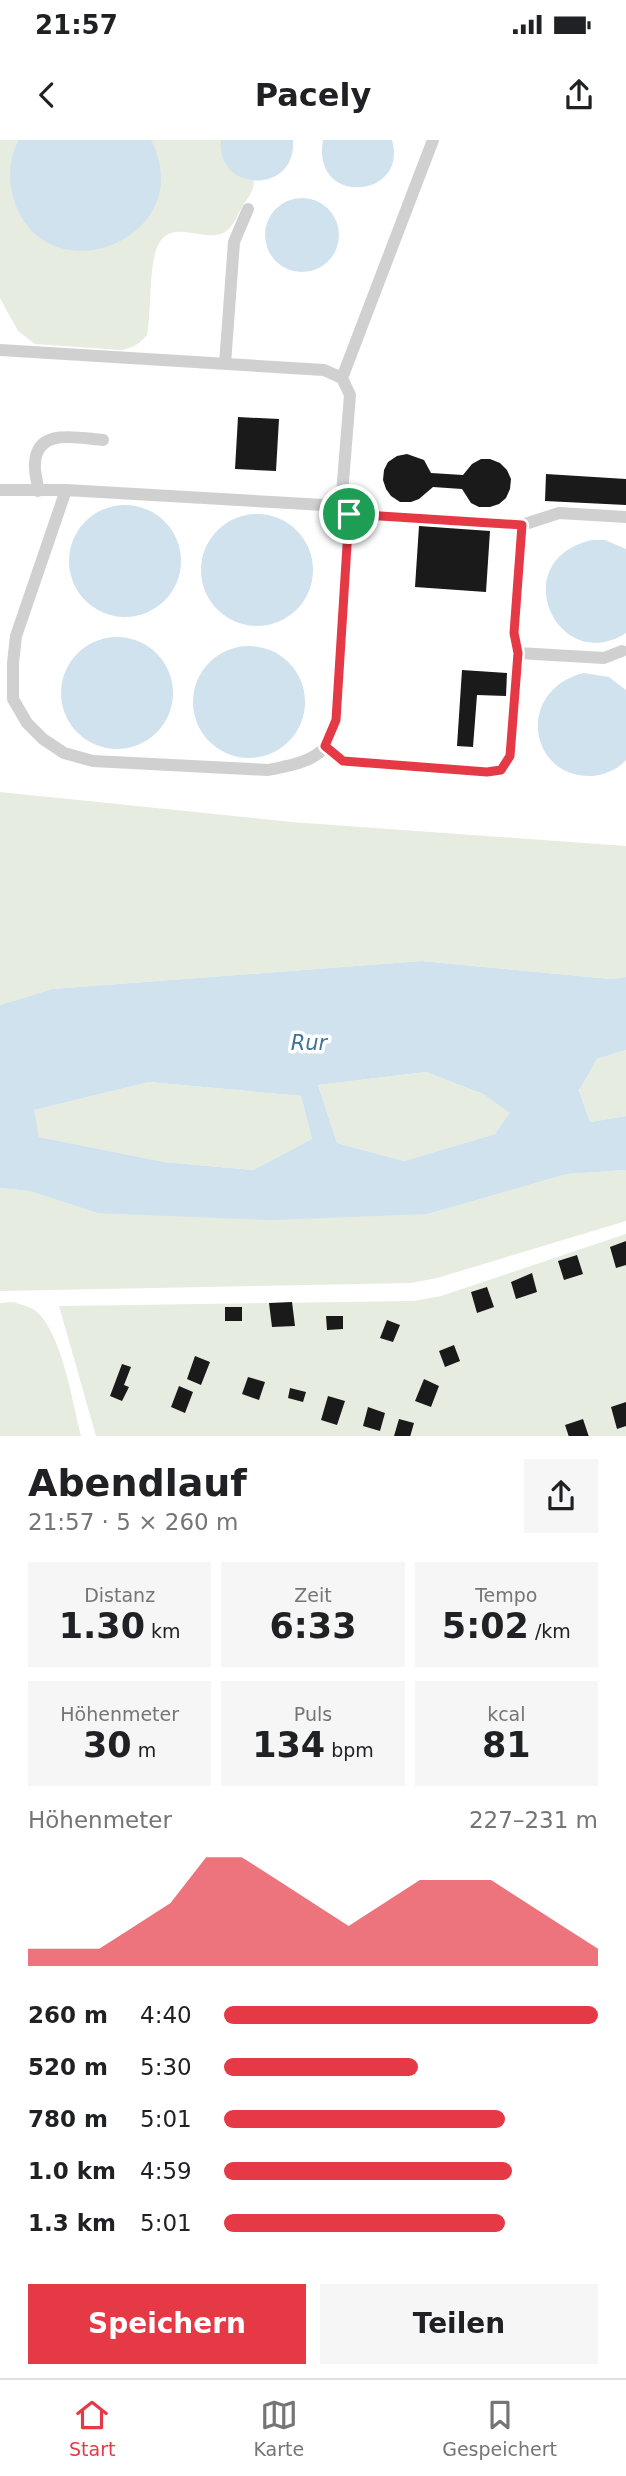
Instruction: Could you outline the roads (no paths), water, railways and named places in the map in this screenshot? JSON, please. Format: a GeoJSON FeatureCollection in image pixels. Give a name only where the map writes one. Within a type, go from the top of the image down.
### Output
{"type":"FeatureCollection","features":[{"type":"Feature","properties":{"kind":"lane"},"geometry":{"type":"LineString","coordinates":[[342,378],[433,140]]}},
{"type":"Feature","properties":{"kind":"lane"},"geometry":{"type":"LineString","coordinates":[[225,364],[234,242],[248,209]]}},
{"type":"Feature","properties":{"kind":"lane"},"geometry":{"type":"LineString","coordinates":[[0,350],[324,370],[342,378],[350,395],[336,720],[325,746],[310,758],[268,770],[93,761],[64,753],[43,740],[27,723],[13,699],[13,663],[16,636],[66,490]]}},
{"type":"Feature","properties":{"kind":"lane"},"geometry":{"type":"LineString","coordinates":[[38,491],[34,466],[36,452],[43,442],[55,437],[103,440]]}},
{"type":"Feature","properties":{"kind":"lane"},"geometry":{"type":"LineString","coordinates":[[0,490],[66,490],[522,525],[559,513],[626,517]]}},
{"type":"Feature","properties":{"kind":"lane"},"geometry":{"type":"LineString","coordinates":[[325,746],[343,761],[487,772],[501,770],[510,756],[518,653],[514,633],[522,525]]}},
{"type":"Feature","properties":{"kind":"lane"},"geometry":{"type":"LineString","coordinates":[[518,653],[604,658],[622,651]]}},
{"type":"Feature","properties":{"kind":"water"},"geometry":{"type":"Polygon","coordinates":[[[19,140],[151,140],[161,175],[155,205],[138,229],[112,245],[83,251],[54,246],[30,228],[13,197],[10,168],[19,140]]]}},
{"type":"Feature","properties":{"kind":"water"},"geometry":{"type":"Polygon","coordinates":[[[221,140],[293,140],[291,158],[283,171],[271,178],[243,178],[231,170],[223,157],[221,140]]]}},
{"type":"Feature","properties":{"kind":"water"},"geometry":{"type":"Polygon","coordinates":[[[323,140],[392,140],[393,160],[387,174],[374,184],[359,187],[344,185],[331,177],[323,162],[323,140]]]}},
{"type":"Feature","properties":{"kind":"water"},"geometry":{"type":"Polygon","coordinates":[[[302,198],[316,201],[328,209],[336,221],[339,235],[336,249],[328,261],[316,269],[302,272],[288,269],[276,261],[268,249],[265,235],[268,221],[276,209],[288,201],[302,198]]]}},
{"type":"Feature","properties":{"kind":"water"},"geometry":{"type":"Polygon","coordinates":[[[125,505],[146,510],[164,522],[176,540],[181,561],[176,582],[164,600],[146,612],[125,617],[104,612],[86,600],[74,582],[69,561],[74,540],[86,522],[104,510],[125,505]]]}},
{"type":"Feature","properties":{"kind":"water"},"geometry":{"type":"Polygon","coordinates":[[[257,514],[278,519],[296,531],[308,549],[313,570],[308,591],[296,609],[278,621],[257,626],[236,621],[218,609],[206,591],[201,570],[206,549],[218,531],[236,519],[257,514]]]}},
{"type":"Feature","properties":{"kind":"water"},"geometry":{"type":"Polygon","coordinates":[[[592,540],[605,540],[626,549],[626,633],[601,642],[579,640],[562,628],[550,610],[546,590],[550,569],[565,552],[592,540]]]}},
{"type":"Feature","properties":{"kind":"water"},"geometry":{"type":"Polygon","coordinates":[[[117,637],[138,642],[156,654],[168,672],[173,693],[168,714],[156,732],[138,744],[117,749],[96,744],[78,732],[66,714],[61,693],[66,672],[78,654],[96,642],[117,637]]]}},
{"type":"Feature","properties":{"kind":"water"},"geometry":{"type":"Polygon","coordinates":[[[249,646],[270,651],[288,663],[300,681],[305,702],[300,723],[288,741],[270,753],[249,758],[228,753],[210,741],[198,723],[193,702],[198,681],[210,663],[228,651],[249,646]]]}},
{"type":"Feature","properties":{"kind":"water"},"geometry":{"type":"Polygon","coordinates":[[[584,673],[609,677],[626,690],[626,760],[611,771],[592,776],[570,773],[554,763],[543,749],[538,731],[540,713],[547,696],[562,682],[584,673]]]}},
{"type":"Feature","properties":{"kind":"water","name":"Rur"},"geometry":{"type":"Polygon","coordinates":[[[422,961],[611,979],[626,977],[626,1050],[597,1059],[579,1090],[590,1122],[626,1116],[626,1170],[567,1174],[428,1214],[271,1220],[97,1213],[29,1191],[0,1188],[0,1005],[52,989],[422,961]],[[426,1072],[318,1085],[337,1143],[404,1161],[495,1134],[510,1113],[483,1094],[426,1072]],[[149,1082],[34,1110],[39,1137],[164,1162],[253,1170],[312,1139],[301,1096],[149,1082]]]}}]}
